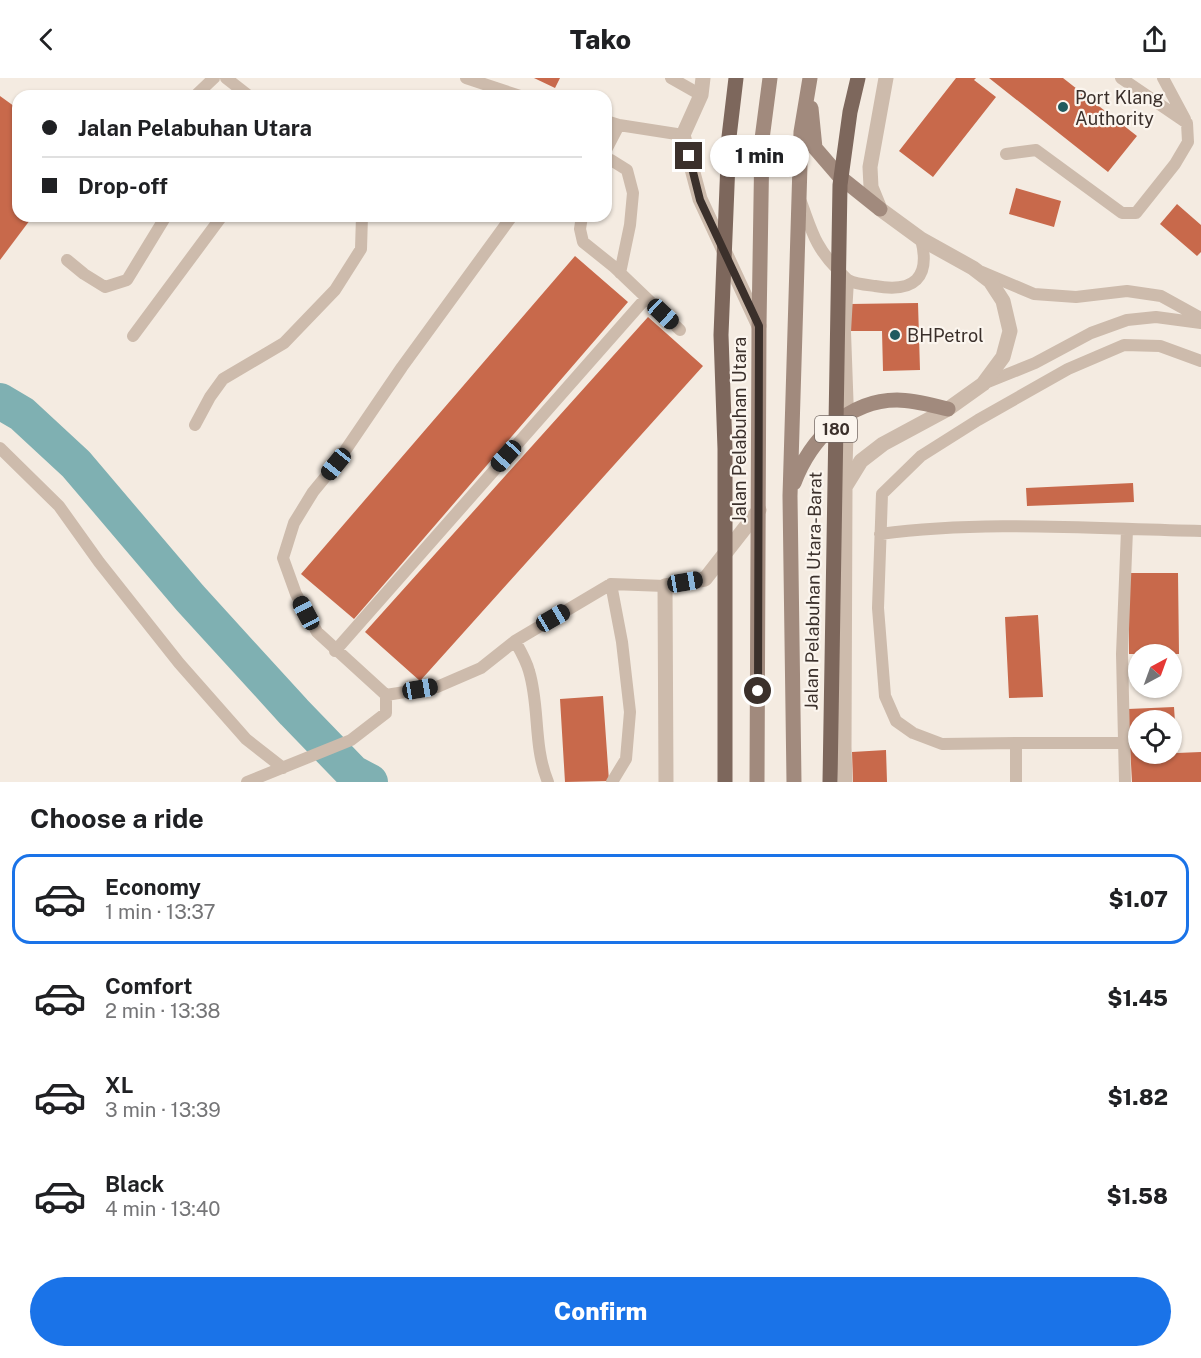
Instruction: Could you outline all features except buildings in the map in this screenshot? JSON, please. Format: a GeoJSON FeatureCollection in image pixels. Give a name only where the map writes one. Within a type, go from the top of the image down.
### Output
{"type":"FeatureCollection","features":[{"type":"Feature","properties":{"kind":"main road"},"geometry":{"type":"LineString","coordinates":[[725,782],[725,449],[721,335],[729,137],[736,78]]}},
{"type":"Feature","properties":{"kind":"main road","name":"Jalan Pelabuhan Utara"},"geometry":{"type":"LineString","coordinates":[[757,782],[762,139],[770,78]]}},
{"type":"Feature","properties":{"kind":"main road"},"geometry":{"type":"LineString","coordinates":[[794,782],[790,496],[801,132],[811,78]]}},
{"type":"Feature","properties":{"kind":"main road"},"geometry":{"type":"LineString","coordinates":[[811,78],[815,148],[840,177],[880,209]]}},
{"type":"Feature","properties":{"kind":"main road","name":"Jalan Pelabuhan Utara-Barat"},"geometry":{"type":"LineString","coordinates":[[830,782],[840,184],[850,112],[858,78]]}},
{"type":"Feature","properties":{"kind":"main road"},"geometry":{"type":"LineString","coordinates":[[790,496],[811,448],[827,430],[848,415],[872,404],[896,400],[948,409]]}},
{"type":"Feature","properties":{"kind":"street"},"geometry":{"type":"LineString","coordinates":[[703,78],[701,95],[683,135],[700,200],[759,326]]}},
{"type":"Feature","properties":{"kind":"street"},"geometry":{"type":"LineString","coordinates":[[845,782],[846,487],[861,460],[883,444],[948,409],[983,384],[1003,357],[1010,331],[1003,301],[990,281],[973,268],[921,239],[880,209],[871,188],[870,167],[886,78]]}},
{"type":"Feature","properties":{"kind":"street"},"geometry":{"type":"LineString","coordinates":[[666,782],[665,586],[705,579],[759,510]]}},
{"type":"Feature","properties":{"kind":"lane"},"geometry":{"type":"LineString","coordinates":[[201,90],[214,78]]}},
{"type":"Feature","properties":{"kind":"lane"},"geometry":{"type":"LineString","coordinates":[[226,78],[241,90]]}},
{"type":"Feature","properties":{"kind":"lane"},"geometry":{"type":"LineString","coordinates":[[466,78],[502,90]]}},
{"type":"Feature","properties":{"kind":"lane"},"geometry":{"type":"LineString","coordinates":[[671,78],[701,95]]}},
{"type":"Feature","properties":{"kind":"lane"},"geometry":{"type":"LineString","coordinates":[[1121,78],[1187,123]]}},
{"type":"Feature","properties":{"kind":"lane"},"geometry":{"type":"LineString","coordinates":[[1006,154],[1036,150],[1122,213],[1136,213],[1175,164],[1188,142],[1187,123],[1163,78]]}},
{"type":"Feature","properties":{"kind":"lane"},"geometry":{"type":"LineString","coordinates":[[612,123],[683,135]]}},
{"type":"Feature","properties":{"kind":"lane"},"geometry":{"type":"LineString","coordinates":[[612,138],[619,125]]}},
{"type":"Feature","properties":{"kind":"lane"},"geometry":{"type":"LineString","coordinates":[[612,161],[627,170],[633,194],[630,225],[620,273]]}},
{"type":"Feature","properties":{"kind":"lane"},"geometry":{"type":"LineString","coordinates":[[799,198],[809,228],[825,257],[848,280],[888,288],[909,286],[916,282],[922,273],[925,255],[921,239]]}},
{"type":"Feature","properties":{"kind":"lane"},"geometry":{"type":"LineString","coordinates":[[68,260],[84,274],[105,287],[127,280],[162,222]]}},
{"type":"Feature","properties":{"kind":"lane"},"geometry":{"type":"LineString","coordinates":[[133,336],[218,222]]}},
{"type":"Feature","properties":{"kind":"lane"},"geometry":{"type":"LineString","coordinates":[[195,425],[223,379],[284,343],[335,290],[361,249],[362,222]]}},
{"type":"Feature","properties":{"kind":"lane"},"geometry":{"type":"LineString","coordinates":[[247,782],[351,740],[386,713],[386,695],[316,632],[296,594],[283,558],[294,524],[314,492],[508,222]]}},
{"type":"Feature","properties":{"kind":"lane"},"geometry":{"type":"LineString","coordinates":[[581,222],[583,242],[620,273],[680,330]]}},
{"type":"Feature","properties":{"kind":"lane"},"geometry":{"type":"LineString","coordinates":[[973,268],[1034,294],[1076,297],[1127,291],[1161,296],[1201,318]]}},
{"type":"Feature","properties":{"kind":"lane"},"geometry":{"type":"LineString","coordinates":[[846,487],[848,415],[845,332],[848,280]]}},
{"type":"Feature","properties":{"kind":"lane"},"geometry":{"type":"LineString","coordinates":[[336,651],[646,298]]}},
{"type":"Feature","properties":{"kind":"lane"},"geometry":{"type":"LineString","coordinates":[[983,384],[1035,363],[1091,333],[1127,320],[1156,317],[1201,323]]}},
{"type":"Feature","properties":{"kind":"lane"},"geometry":{"type":"LineString","coordinates":[[1123,743],[942,744],[913,733],[896,721],[885,696],[878,608],[882,494],[921,456],[978,420],[1068,369],[1124,345],[1160,346],[1201,361]]}},
{"type":"Feature","properties":{"kind":"lane"},"geometry":{"type":"LineString","coordinates":[[0,448],[59,506],[99,562],[187,672],[246,739],[283,768]]}},
{"type":"Feature","properties":{"kind":"lane"},"geometry":{"type":"LineString","coordinates":[[880,534],[981,526],[1201,531]]}},
{"type":"Feature","properties":{"kind":"lane"},"geometry":{"type":"LineString","coordinates":[[1125,782],[1122,654],[1127,530]]}},
{"type":"Feature","properties":{"kind":"lane"},"geometry":{"type":"LineString","coordinates":[[386,695],[437,687],[481,668],[515,641],[611,584],[665,586]]}},
{"type":"Feature","properties":{"kind":"lane"},"geometry":{"type":"LineString","coordinates":[[611,584],[622,642],[630,712],[626,759],[612,782]]}},
{"type":"Feature","properties":{"kind":"lane"},"geometry":{"type":"LineString","coordinates":[[515,641],[529,670],[536,710],[537,744],[548,782]]}},
{"type":"Feature","properties":{"kind":"lane"},"geometry":{"type":"LineString","coordinates":[[1016,743],[1016,782]]}},
{"type":"Feature","properties":{"kind":"waterway"},"geometry":{"type":"LineString","coordinates":[[0,401],[22,414],[76,464],[190,598],[294,712],[353,773],[370,782]]}},
{"type":"Feature","properties":{"kind":"place","name":"Port Klang Authority"},"geometry":{"type":"Point","coordinates":[1063,107]}},
{"type":"Feature","properties":{"kind":"place","name":"BHPetrol"},"geometry":{"type":"Point","coordinates":[895,335]}},
{"type":"Feature","properties":{"kind":"route"},"geometry":{"type":"LineString","coordinates":[[689,156],[700,200],[759,326],[758,691]]}}]}
